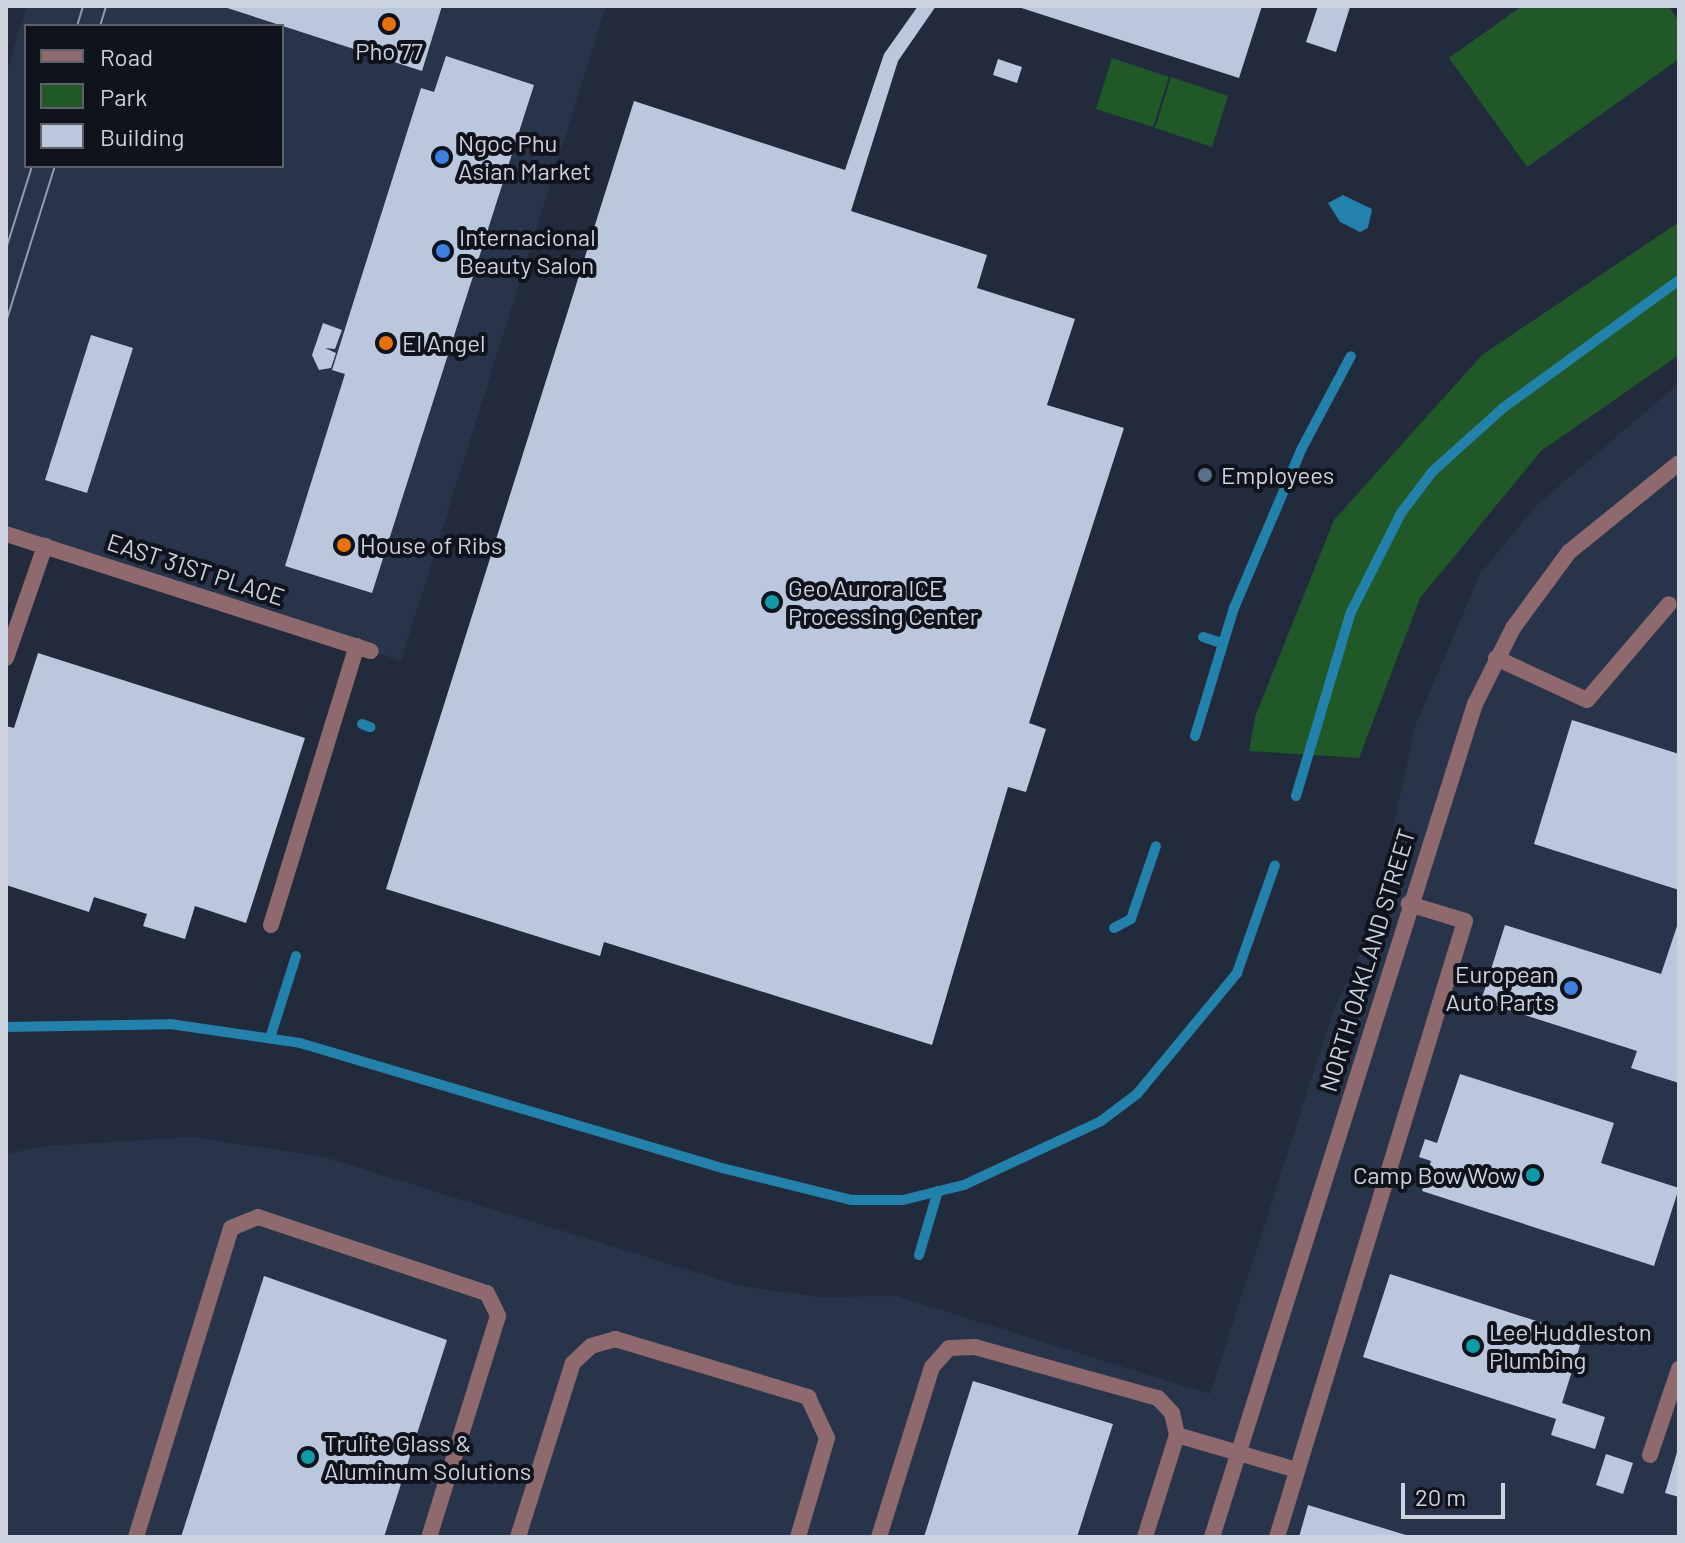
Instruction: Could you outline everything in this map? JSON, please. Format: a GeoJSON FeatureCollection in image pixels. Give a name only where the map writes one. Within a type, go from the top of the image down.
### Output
{"type":"FeatureCollection","features":[{"type":"Feature","properties":{"kind":"street","name":"NORTH OAKLAND STREET"},"geometry":{"type":"LineString","coordinates":[[1212,1537],[1409,904],[1496,658],[1569,552],[1679,463]]}},
{"type":"Feature","properties":{"kind":"street","name":"EAST 31ST PLACE"},"geometry":{"type":"LineString","coordinates":[[6,534],[364,649],[271,925]]}},
{"type":"Feature","properties":{"kind":"street"},"geometry":{"type":"LineString","coordinates":[[6,658],[45,546]]}},
{"type":"Feature","properties":{"kind":"street"},"geometry":{"type":"LineString","coordinates":[[1496,658],[1587,700],[1669,604]]}},
{"type":"Feature","properties":{"kind":"street"},"geometry":{"type":"LineString","coordinates":[[1277,1537],[1465,921],[1409,904]]}},
{"type":"Feature","properties":{"kind":"street"},"geometry":{"type":"LineString","coordinates":[[136,1537],[231,1228],[258,1217],[487,1293],[498,1316],[429,1537]]}},
{"type":"Feature","properties":{"kind":"street"},"geometry":{"type":"LineString","coordinates":[[518,1537],[573,1363],[591,1346],[615,1339],[808,1397],[827,1438],[798,1537]]}},
{"type":"Feature","properties":{"kind":"street"},"geometry":{"type":"LineString","coordinates":[[879,1537],[932,1367],[949,1348],[975,1347],[1158,1398],[1172,1413],[1177,1435],[1145,1537]]}},
{"type":"Feature","properties":{"kind":"street"},"geometry":{"type":"LineString","coordinates":[[1650,1455],[1679,1369]]}},
{"type":"Feature","properties":{"kind":"street"},"geometry":{"type":"LineString","coordinates":[[1177,1435],[1297,1470]]}},
{"type":"Feature","properties":{"kind":"shaded area"},"geometry":{"type":"Polygon","coordinates":[[[27,6],[606,6],[401,661],[6,534],[6,73],[27,6]]]}},
{"type":"Feature","properties":{"kind":"shaded area"},"geometry":{"type":"Polygon","coordinates":[[[1679,383],[1679,1537],[6,1537],[6,1154],[46,1146],[191,1137],[321,1156],[740,1286],[821,1297],[896,1296],[1210,1394],[1333,1012],[1372,926],[1415,726],[1480,574],[1537,505],[1679,383]]]}},
{"type":"Feature","properties":{"kind":"green space"},"geometry":{"type":"Polygon","coordinates":[[[1522,6],[1668,6],[1679,21],[1679,59],[1527,167],[1449,58],[1522,6]]]}},
{"type":"Feature","properties":{"kind":"green space"},"geometry":{"type":"Polygon","coordinates":[[[1112,58],[1169,77],[1153,127],[1096,109],[1112,58]]]}},
{"type":"Feature","properties":{"kind":"green space"},"geometry":{"type":"Polygon","coordinates":[[[1171,77],[1228,96],[1212,147],[1155,128],[1171,77]]]}},
{"type":"Feature","properties":{"kind":"green space"},"geometry":{"type":"Polygon","coordinates":[[[1679,222],[1679,355],[1541,451],[1420,598],[1359,758],[1249,751],[1255,717],[1334,520],[1482,355],[1679,222]]]}},
{"type":"Feature","properties":{"kind":"water"},"geometry":{"type":"Polygon","coordinates":[[[1343,195],[1372,209],[1368,228],[1360,232],[1340,222],[1328,203],[1343,195]]]}},
{"type":"Feature","properties":{"kind":"building"},"geometry":{"type":"Polygon","coordinates":[[[221,6],[442,6],[422,71],[221,6]]]}},
{"type":"Feature","properties":{"kind":"building","name":"Geo Aurora ICE Processing Center"},"geometry":{"type":"Polygon","coordinates":[[[918,6],[936,6],[898,61],[851,211],[987,255],[977,288],[1075,319],[1047,405],[1124,428],[1029,723],[1046,729],[1026,792],[1008,787],[932,1045],[604,942],[600,956],[386,889],[634,101],[845,170],[884,54],[918,6]]]}},
{"type":"Feature","properties":{"kind":"building"},"geometry":{"type":"Polygon","coordinates":[[[1015,6],[1262,6],[1239,78],[1015,6]]]}},
{"type":"Feature","properties":{"kind":"building"},"geometry":{"type":"Polygon","coordinates":[[[1318,6],[1350,7],[1336,52],[1306,42],[1318,6]]]}},
{"type":"Feature","properties":{"kind":"building"},"geometry":{"type":"Polygon","coordinates":[[[446,56],[534,85],[372,593],[285,566],[345,374],[332,370],[421,88],[434,92],[446,56]]]}},
{"type":"Feature","properties":{"kind":"building"},"geometry":{"type":"Polygon","coordinates":[[[998,59],[1022,67],[1017,83],[993,75],[998,59]]]}},
{"type":"Feature","properties":{"kind":"building"},"geometry":{"type":"Polygon","coordinates":[[[323,323],[342,330],[335,349],[325,348],[336,353],[331,368],[319,370],[312,355],[323,323]]]}},
{"type":"Feature","properties":{"kind":"building"},"geometry":{"type":"Polygon","coordinates":[[[91,335],[133,348],[87,493],[45,480],[91,335]]]}},
{"type":"Feature","properties":{"kind":"building"},"geometry":{"type":"Polygon","coordinates":[[[38,653],[305,738],[246,923],[195,906],[185,939],[143,926],[147,914],[94,897],[89,912],[6,885],[6,726],[14,728],[38,653]]]}},
{"type":"Feature","properties":{"kind":"building"},"geometry":{"type":"Polygon","coordinates":[[[1572,720],[1679,754],[1679,890],[1534,844],[1572,720]]]}},
{"type":"Feature","properties":{"kind":"building","name":"European Auto Parts"},"geometry":{"type":"Polygon","coordinates":[[[1679,920],[1679,1083],[1631,1068],[1637,1051],[1481,1001],[1505,925],[1661,974],[1679,920]]]}},
{"type":"Feature","properties":{"kind":"building","name":"Camp Bow Wow"},"geometry":{"type":"Polygon","coordinates":[[[1460,1074],[1614,1123],[1601,1163],[1679,1188],[1654,1266],[1422,1191],[1431,1161],[1419,1157],[1425,1139],[1437,1143],[1460,1074]]]}},
{"type":"Feature","properties":{"kind":"building","name":"Lee Huddleston Plumbing"},"geometry":{"type":"Polygon","coordinates":[[[1390,1274],[1583,1336],[1562,1403],[1605,1417],[1595,1449],[1551,1435],[1556,1419],[1363,1357],[1390,1274]]]}},
{"type":"Feature","properties":{"kind":"building","name":"Trulite Glass & Aluminum Solutions"},"geometry":{"type":"Polygon","coordinates":[[[264,1276],[447,1340],[384,1537],[181,1537],[264,1276]]]}},
{"type":"Feature","properties":{"kind":"building"},"geometry":{"type":"Polygon","coordinates":[[[973,1381],[1113,1424],[1077,1537],[924,1537],[973,1381]]]}},
{"type":"Feature","properties":{"kind":"building"},"geometry":{"type":"Polygon","coordinates":[[[1679,1449],[1679,1497],[1665,1493],[1679,1449]]]}},
{"type":"Feature","properties":{"kind":"building"},"geometry":{"type":"Polygon","coordinates":[[[1606,1454],[1633,1463],[1623,1494],[1596,1485],[1606,1454]]]}},
{"type":"Feature","properties":{"kind":"building"},"geometry":{"type":"Polygon","coordinates":[[[1308,1505],[1409,1536],[1409,1537],[1299,1537],[1308,1505]]]}},
{"type":"Feature","properties":{"kind":"waterway"},"geometry":{"type":"LineString","coordinates":[[1296,796],[1351,612],[1401,513],[1433,471],[1503,408],[1679,280]]}},
{"type":"Feature","properties":{"kind":"waterway"},"geometry":{"type":"LineString","coordinates":[[1195,736],[1234,608],[1302,448],[1351,356]]}},
{"type":"Feature","properties":{"kind":"waterway"},"geometry":{"type":"LineString","coordinates":[[1203,637],[1221,643]]}},
{"type":"Feature","properties":{"kind":"waterway"},"geometry":{"type":"LineString","coordinates":[[362,724],[370,727]]}},
{"type":"Feature","properties":{"kind":"waterway"},"geometry":{"type":"LineString","coordinates":[[1114,928],[1131,919],[1156,846]]}},
{"type":"Feature","properties":{"kind":"waterway"},"geometry":{"type":"LineString","coordinates":[[6,1027],[170,1024],[300,1043],[722,1168],[851,1200],[903,1200],[964,1185],[1101,1121],[1137,1094],[1237,973],[1275,865]]}},
{"type":"Feature","properties":{"kind":"waterway"},"geometry":{"type":"LineString","coordinates":[[270,1038],[296,956]]}},
{"type":"Feature","properties":{"kind":"waterway"},"geometry":{"type":"LineString","coordinates":[[919,1255],[938,1191]]}},
{"type":"Feature","properties":{"kind":"tram line"},"geometry":{"type":"LineString","coordinates":[[78,24],[83,6]]}},
{"type":"Feature","properties":{"kind":"tram line"},"geometry":{"type":"LineString","coordinates":[[101,24],[106,6]]}},
{"type":"Feature","properties":{"kind":"tram line"},"geometry":{"type":"LineString","coordinates":[[6,249],[31,168]]}},
{"type":"Feature","properties":{"kind":"tram line"},"geometry":{"type":"LineString","coordinates":[[6,322],[54,168]]}},
{"type":"Feature","properties":{"kind":"place","name":"Pho 77"},"geometry":{"type":"Point","coordinates":[389,24]}},
{"type":"Feature","properties":{"kind":"place","name":"Ngoc Phu Asian Market"},"geometry":{"type":"Point","coordinates":[442,157]}},
{"type":"Feature","properties":{"kind":"place","name":"Internacional Beauty Salon"},"geometry":{"type":"Point","coordinates":[443,251]}},
{"type":"Feature","properties":{"kind":"place","name":"El Angel"},"geometry":{"type":"Point","coordinates":[386,343]}},
{"type":"Feature","properties":{"kind":"place","name":"Employees"},"geometry":{"type":"Point","coordinates":[1205,475]}},
{"type":"Feature","properties":{"kind":"place","name":"House of Ribs"},"geometry":{"type":"Point","coordinates":[344,545]}},
{"type":"Feature","properties":{"kind":"place","name":"Geo Aurora ICE Processing Center"},"geometry":{"type":"Point","coordinates":[772,602]}},
{"type":"Feature","properties":{"kind":"place","name":"European Auto Parts"},"geometry":{"type":"Point","coordinates":[1571,988]}},
{"type":"Feature","properties":{"kind":"place","name":"Camp Bow Wow"},"geometry":{"type":"Point","coordinates":[1533,1175]}},
{"type":"Feature","properties":{"kind":"place","name":"Lee Huddleston Plumbing"},"geometry":{"type":"Point","coordinates":[1473,1346]}},
{"type":"Feature","properties":{"kind":"place","name":"Trulite Glass & Aluminum Solutions"},"geometry":{"type":"Point","coordinates":[308,1457]}}]}
